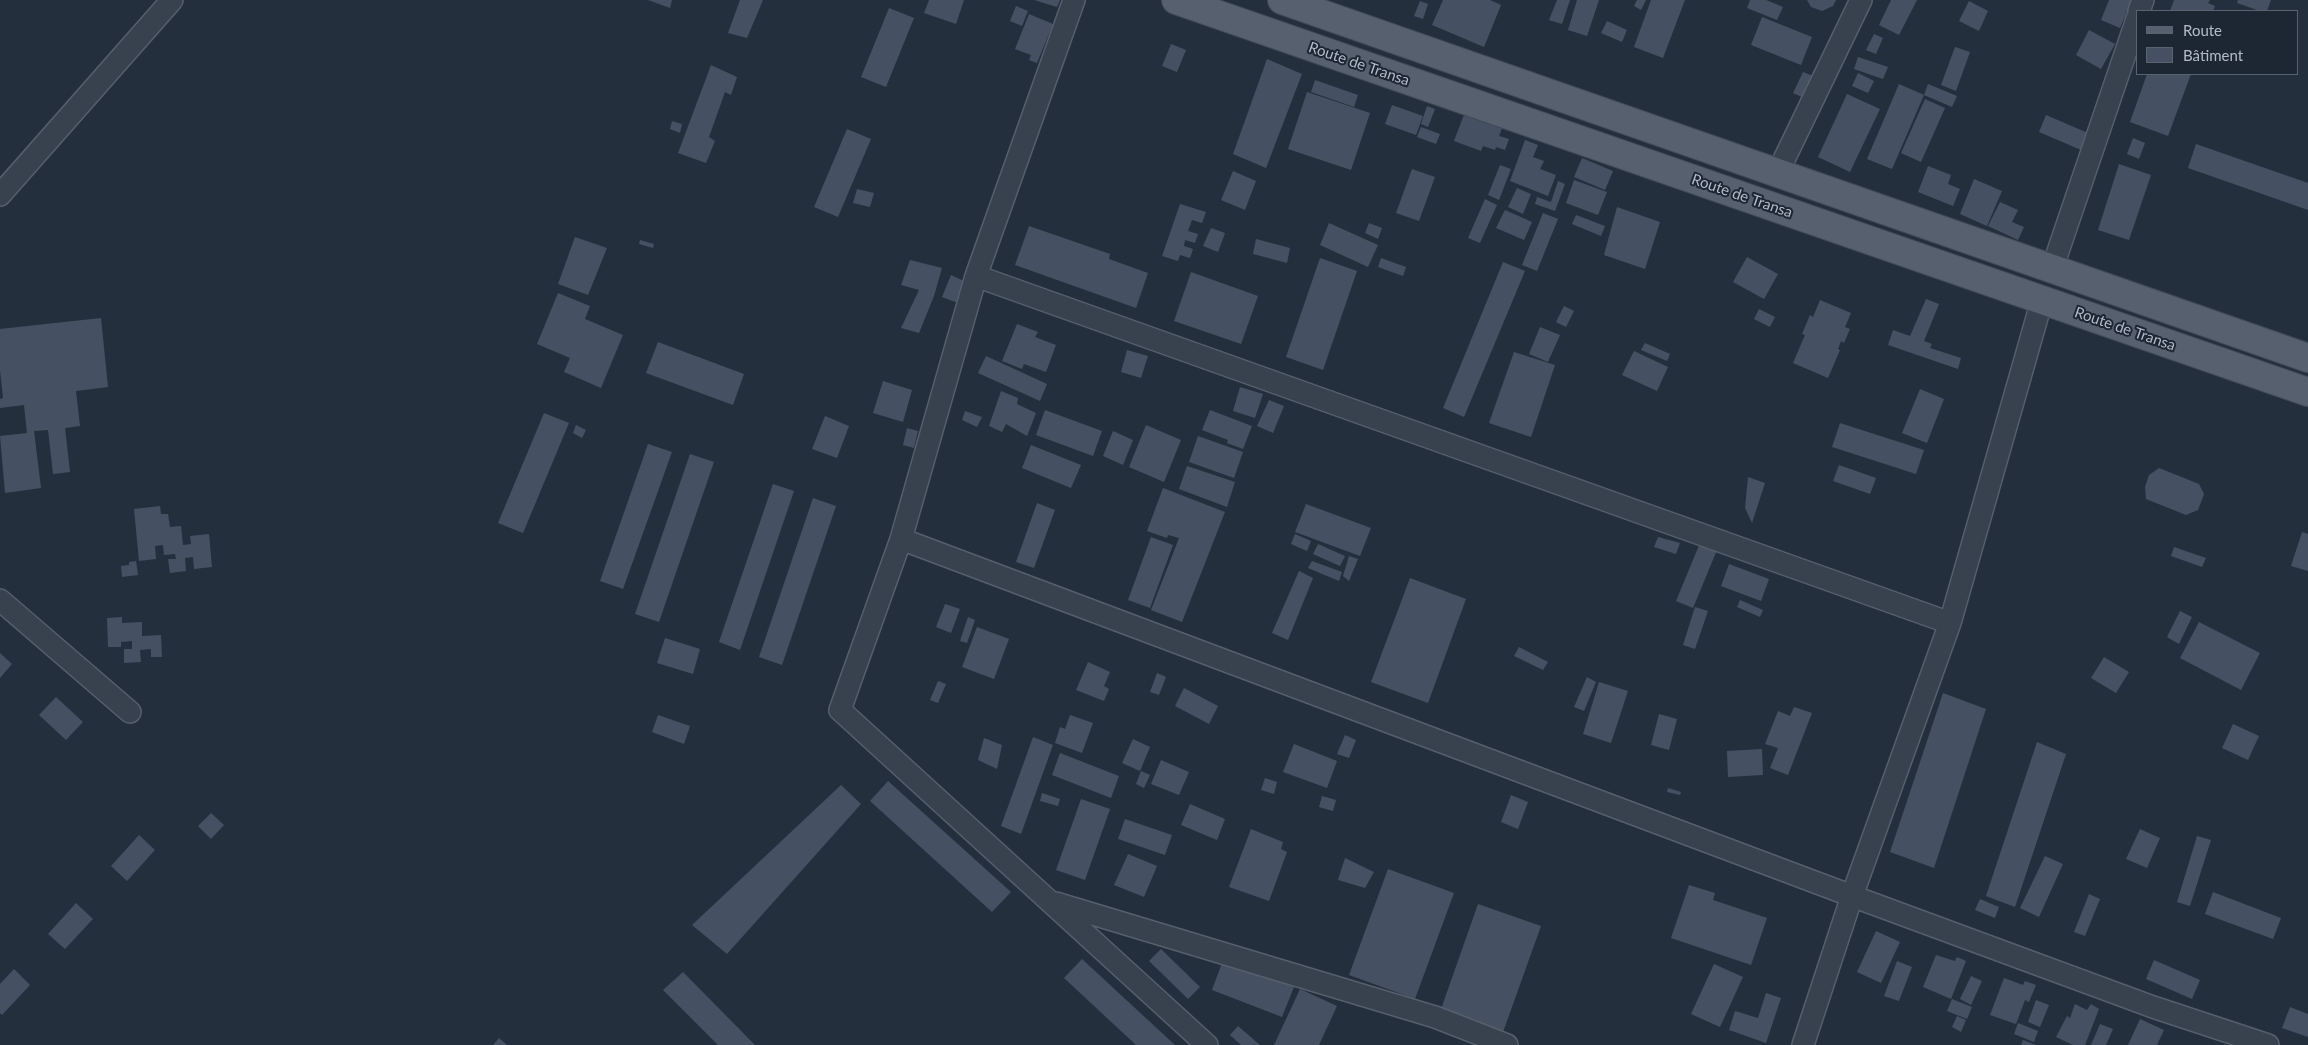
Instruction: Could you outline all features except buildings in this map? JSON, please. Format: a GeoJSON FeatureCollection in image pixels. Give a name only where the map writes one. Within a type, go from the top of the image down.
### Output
{"type":"FeatureCollection","features":[{"type":"Feature","properties":{"kind":"main road","name":"Route de Transa"},"geometry":{"type":"LineString","coordinates":[[1176,0],[2308,392]]}},
{"type":"Feature","properties":{"kind":"main road"},"geometry":{"type":"LineString","coordinates":[[1282,0],[2308,358]]}},
{"type":"Feature","properties":{"kind":"main road"},"geometry":{"type":"LineString","coordinates":[[2123,328],[2133,297]]}},
{"type":"Feature","properties":{"kind":"street"},"geometry":{"type":"LineString","coordinates":[[1074,0],[976,276],[901,539],[840,710],[1206,1045]]}},
{"type":"Feature","properties":{"kind":"street"},"geometry":{"type":"LineString","coordinates":[[1778,172],[1861,0]]}},
{"type":"Feature","properties":{"kind":"street"},"geometry":{"type":"LineString","coordinates":[[0,195],[170,1]]}},
{"type":"Feature","properties":{"kind":"street"},"geometry":{"type":"LineString","coordinates":[[2052,269],[2136,22]]}},
{"type":"Feature","properties":{"kind":"street"},"geometry":{"type":"LineString","coordinates":[[976,276],[1950,623]]}},
{"type":"Feature","properties":{"kind":"street"},"geometry":{"type":"LineString","coordinates":[[1802,1045],[1852,896],[1950,623],[2042,300]]}},
{"type":"Feature","properties":{"kind":"street"},"geometry":{"type":"LineString","coordinates":[[901,539],[1852,896],[2154,1007],[2268,1045]]}},
{"type":"Feature","properties":{"kind":"street"},"geometry":{"type":"LineString","coordinates":[[0,600],[130,712]]}},
{"type":"Feature","properties":{"kind":"street"},"geometry":{"type":"LineString","coordinates":[[1051,902],[1435,1017],[1507,1045]]}}]}
